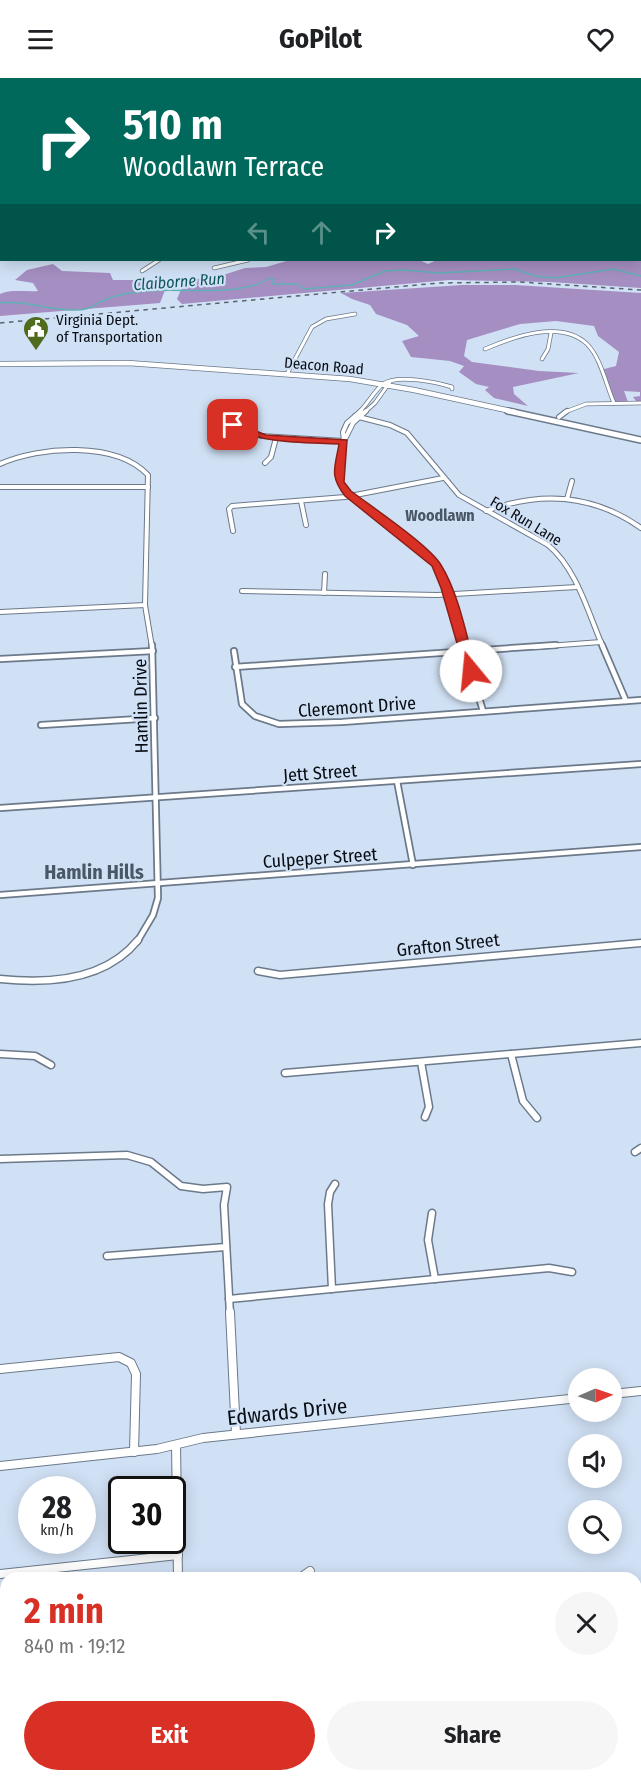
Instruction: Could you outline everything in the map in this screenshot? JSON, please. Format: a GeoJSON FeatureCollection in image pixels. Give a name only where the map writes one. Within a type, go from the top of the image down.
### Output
{"type":"FeatureCollection","features":[{"type":"Feature","properties":{"kind":"main road","name":"Deacon Road"},"geometry":{"type":"LineString","coordinates":[[0,362],[128,363],[288,373],[387,383],[559,417],[641,438]]}},
{"type":"Feature","properties":{"kind":"main road","name":"Deacon Road"},"geometry":{"type":"LineString","coordinates":[[387,383],[641,438]]}},
{"type":"Feature","properties":{"kind":"street"},"geometry":{"type":"LineString","coordinates":[[142,271],[157,261]]}},
{"type":"Feature","properties":{"kind":"street"},"geometry":{"type":"LineString","coordinates":[[214,268],[241,261]]}},
{"type":"Feature","properties":{"kind":"street"},"geometry":{"type":"LineString","coordinates":[[288,373],[312,327],[326,320],[355,314]]}},
{"type":"Feature","properties":{"kind":"street"},"geometry":{"type":"LineString","coordinates":[[485,349],[520,335],[551,333],[573,337],[587,345],[614,403]]}},
{"type":"Feature","properties":{"kind":"street"},"geometry":{"type":"LineString","coordinates":[[542,358],[548,349],[551,333]]}},
{"type":"Feature","properties":{"kind":"street"},"geometry":{"type":"LineString","coordinates":[[452,389],[450,386],[436,382],[395,379],[387,383],[375,403],[357,416],[353,423],[344,441],[339,479],[342,487],[432,560],[440,571],[483,711]]}},
{"type":"Feature","properties":{"kind":"street"},"geometry":{"type":"LineString","coordinates":[[559,417],[575,406],[641,403]]}},
{"type":"Feature","properties":{"kind":"street","name":"Fox Run Lane"},"geometry":{"type":"LineString","coordinates":[[357,416],[390,425],[407,433],[459,495],[554,549],[568,566],[626,701]]}},
{"type":"Feature","properties":{"kind":"street"},"geometry":{"type":"LineString","coordinates":[[219,418],[252,434],[276,438],[344,441]]}},
{"type":"Feature","properties":{"kind":"street"},"geometry":{"type":"LineString","coordinates":[[265,462],[271,457],[276,438]]}},
{"type":"Feature","properties":{"kind":"street","name":"Hamlin Drive"},"geometry":{"type":"LineString","coordinates":[[0,464],[14,457],[32,453],[116,455],[133,460],[143,467],[148,475],[145,605],[153,651],[158,883],[156,908],[149,926],[134,945],[115,960],[94,971],[70,978],[46,981],[0,979]]}},
{"type":"Feature","properties":{"kind":"street"},"geometry":{"type":"LineString","coordinates":[[232,531],[229,508],[352,496],[397,485],[443,478]]}},
{"type":"Feature","properties":{"kind":"street"},"geometry":{"type":"LineString","coordinates":[[567,499],[572,481]]}},
{"type":"Feature","properties":{"kind":"street"},"geometry":{"type":"LineString","coordinates":[[0,487],[148,487]]}},
{"type":"Feature","properties":{"kind":"street"},"geometry":{"type":"LineString","coordinates":[[486,511],[523,499],[567,499],[606,508],[623,515],[641,528]]}},
{"type":"Feature","properties":{"kind":"street"},"geometry":{"type":"LineString","coordinates":[[301,501],[306,525]]}},
{"type":"Feature","properties":{"kind":"street"},"geometry":{"type":"LineString","coordinates":[[324,593],[325,574]]}},
{"type":"Feature","properties":{"kind":"street"},"geometry":{"type":"LineString","coordinates":[[242,591],[448,595],[577,586]]}},
{"type":"Feature","properties":{"kind":"street"},"geometry":{"type":"LineString","coordinates":[[0,612],[145,605]]}},
{"type":"Feature","properties":{"kind":"street"},"geometry":{"type":"LineString","coordinates":[[236,667],[601,642]]}},
{"type":"Feature","properties":{"kind":"street"},"geometry":{"type":"LineString","coordinates":[[0,659],[153,651]]}},
{"type":"Feature","properties":{"kind":"street","name":"Cleremont Drive"},"geometry":{"type":"LineString","coordinates":[[234,651],[242,704],[255,716],[273,723],[294,725],[641,700]]}},
{"type":"Feature","properties":{"kind":"street"},"geometry":{"type":"LineString","coordinates":[[41,725],[155,718]]}},
{"type":"Feature","properties":{"kind":"street","name":"Jett Street"},"geometry":{"type":"LineString","coordinates":[[0,808],[641,764]]}},
{"type":"Feature","properties":{"kind":"street"},"geometry":{"type":"LineString","coordinates":[[397,781],[413,865]]}},
{"type":"Feature","properties":{"kind":"street","name":"Culpeper Street"},"geometry":{"type":"LineString","coordinates":[[0,895],[641,848]]}},
{"type":"Feature","properties":{"kind":"street","name":"Grafton Street"},"geometry":{"type":"LineString","coordinates":[[258,971],[280,975],[315,973],[641,943]]}},
{"type":"Feature","properties":{"kind":"street"},"geometry":{"type":"LineString","coordinates":[[285,1073],[641,1043]]}},
{"type":"Feature","properties":{"kind":"street"},"geometry":{"type":"LineString","coordinates":[[0,1054],[35,1056],[51,1065]]}},
{"type":"Feature","properties":{"kind":"street"},"geometry":{"type":"LineString","coordinates":[[511,1054],[523,1101],[537,1118]]}},
{"type":"Feature","properties":{"kind":"street"},"geometry":{"type":"LineString","coordinates":[[421,1062],[429,1107],[425,1118]]}},
{"type":"Feature","properties":{"kind":"street"},"geometry":{"type":"LineString","coordinates":[[0,1159],[127,1155],[151,1162],[181,1186],[203,1189],[227,1187],[224,1205],[236,1434]]}},
{"type":"Feature","properties":{"kind":"street"},"geometry":{"type":"LineString","coordinates":[[332,1289],[328,1204],[330,1192],[335,1184]]}},
{"type":"Feature","properties":{"kind":"street"},"geometry":{"type":"LineString","coordinates":[[432,1213],[428,1240],[435,1279]]}},
{"type":"Feature","properties":{"kind":"street"},"geometry":{"type":"LineString","coordinates":[[107,1256],[226,1246]]}},
{"type":"Feature","properties":{"kind":"street"},"geometry":{"type":"LineString","coordinates":[[229,1299],[549,1268],[572,1272]]}},
{"type":"Feature","properties":{"kind":"street"},"geometry":{"type":"LineString","coordinates":[[0,1369],[119,1357],[126,1359],[134,1367],[136,1374],[134,1452]]}},
{"type":"Feature","properties":{"kind":"street"},"geometry":{"type":"LineString","coordinates":[[622,1393],[641,1391]]}},
{"type":"Feature","properties":{"kind":"street","name":"Edwards Drive"},"geometry":{"type":"LineString","coordinates":[[0,1466],[134,1452],[236,1434],[568,1399]]}},
{"type":"Feature","properties":{"kind":"street"},"geometry":{"type":"LineString","coordinates":[[176,1445],[178,1572]]}},
{"type":"Feature","properties":{"kind":"street"},"geometry":{"type":"LineString","coordinates":[[19,1572],[178,1555]]}},
{"type":"Feature","properties":{"kind":"shaded area"},"geometry":{"type":"Polygon","coordinates":[[[287,261],[421,261],[428,264],[435,261],[641,261],[641,288],[550,282],[449,280],[182,304],[177,299],[185,280],[217,277],[245,268],[266,267],[287,261]]]}},
{"type":"Feature","properties":{"kind":"shaded area"},"geometry":{"type":"Polygon","coordinates":[[[53,264],[62,271],[110,273],[113,280],[169,280],[160,303],[0,316],[0,294],[14,291],[38,291],[33,283],[15,280],[27,270],[53,264]]]}},
{"type":"Feature","properties":{"kind":"shaded area"},"geometry":{"type":"Polygon","coordinates":[[[462,285],[515,285],[641,293],[641,401],[636,401],[633,397],[640,396],[640,392],[624,391],[628,402],[614,402],[600,370],[616,366],[619,352],[598,336],[594,326],[556,321],[520,324],[467,340],[464,356],[472,362],[539,371],[579,373],[513,387],[514,394],[528,406],[494,398],[485,390],[489,387],[476,384],[459,372],[464,366],[450,361],[411,357],[402,341],[419,336],[407,325],[376,314],[370,305],[341,293],[462,285]]]}},
{"type":"Feature","properties":{"kind":"waterway","name":"Claiborne Run"},"geometry":{"type":"LineString","coordinates":[[0,303],[80,310],[111,297],[138,292],[228,290],[244,288],[270,278],[273,279],[273,284],[297,284],[304,289],[352,285],[385,271],[406,270],[438,273],[515,269],[535,276],[555,278],[613,269],[641,276]]}},
{"type":"Feature","properties":{"kind":"railway"},"geometry":{"type":"LineString","coordinates":[[0,323],[439,283],[520,282],[641,290]]}},
{"type":"Feature","properties":{"kind":"place","name":"Virginia Dept. of Transportation"},"geometry":{"type":"Point","coordinates":[36,352]}},
{"type":"Feature","properties":{"kind":"district","name":"Woodlawn"},"geometry":{"type":"Point","coordinates":[440,515]}},
{"type":"Feature","properties":{"kind":"district","name":"Hamlin Hills"},"geometry":{"type":"Point","coordinates":[94,872]}},
{"type":"Feature","properties":{"kind":"route"},"geometry":{"type":"LineString","coordinates":[[233,425],[266,437],[344,441],[338,476],[340,483],[348,494],[436,565],[446,588],[471,671]]}}]}
